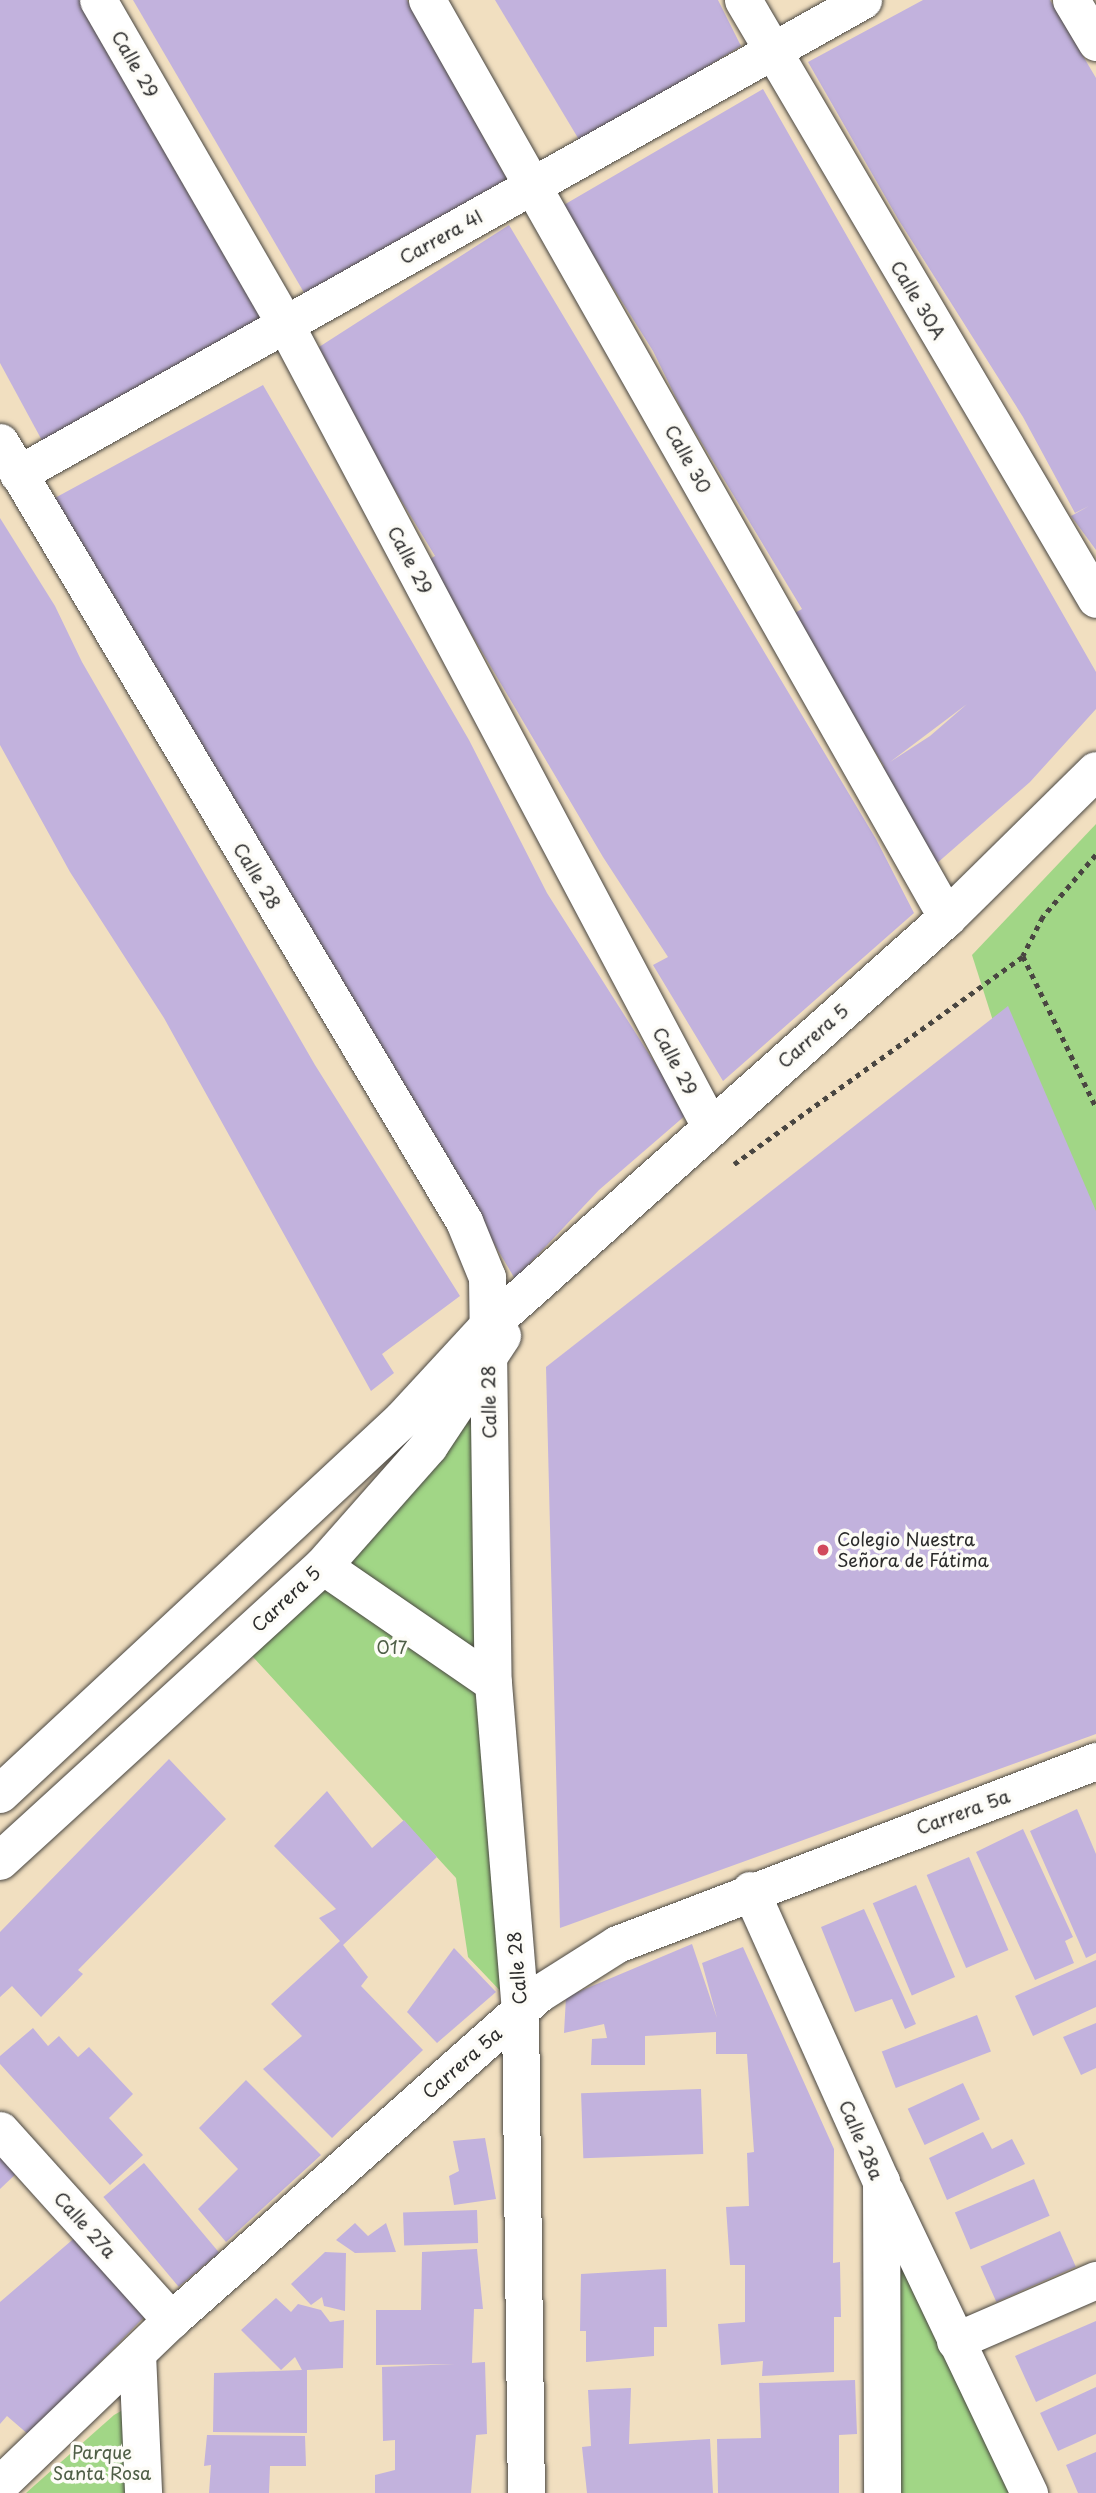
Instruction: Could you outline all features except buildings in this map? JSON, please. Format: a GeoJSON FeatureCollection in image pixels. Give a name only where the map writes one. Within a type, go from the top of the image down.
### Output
{"type":"FeatureCollection","features":[{"type":"Feature","properties":{"kind":"street","name":"Calle 29"},"geometry":{"type":"LineString","coordinates":[[98,0],[285,324],[710,1126]]}},
{"type":"Feature","properties":{"kind":"street","name":"Calle 30"},"geometry":{"type":"LineString","coordinates":[[427,0],[947,918]]}},
{"type":"Feature","properties":{"kind":"street","name":"Calle 30A"},"geometry":{"type":"LineString","coordinates":[[743,0],[771,52],[1096,599]]}},
{"type":"Feature","properties":{"kind":"street","name":"Carrera 4I"},"geometry":{"type":"LineString","coordinates":[[18,474],[863,0]]}},
{"type":"Feature","properties":{"kind":"street"},"geometry":{"type":"LineString","coordinates":[[1071,0],[1096,42]]}},
{"type":"Feature","properties":{"kind":"street","name":"Calle 28"},"geometry":{"type":"LineString","coordinates":[[0,442],[475,1241],[487,1277],[493,1683],[520,2011],[526,2493]]}},
{"type":"Feature","properties":{"kind":"street","name":"Carrera 5"},"geometry":{"type":"LineString","coordinates":[[0,1861],[323,1566],[429,1446],[488,1345],[523,1295],[947,918],[1096,771]]}},
{"type":"Feature","properties":{"kind":"street","name":"Carrera 5"},"geometry":{"type":"LineString","coordinates":[[0,1794],[403,1419],[488,1345]]}},
{"type":"Feature","properties":{"kind":"street"},"geometry":{"type":"LineString","coordinates":[[323,1566],[493,1683]]}},
{"type":"Feature","properties":{"kind":"street","name":"Carrera 5a"},"geometry":{"type":"LineString","coordinates":[[0,2484],[170,2320],[538,1994],[617,1944],[1096,1761]]}},
{"type":"Feature","properties":{"kind":"street","name":"Calle 28a"},"geometry":{"type":"LineString","coordinates":[[750,1891],[881,2181],[882,2493]]}},
{"type":"Feature","properties":{"kind":"street","name":"Calle 27a"},"geometry":{"type":"LineString","coordinates":[[0,2130],[170,2320]]}},
{"type":"Feature","properties":{"kind":"street"},"geometry":{"type":"LineString","coordinates":[[881,2181],[955,2341],[1030,2493]]}},
{"type":"Feature","properties":{"kind":"street"},"geometry":{"type":"LineString","coordinates":[[955,2341],[1096,2280]]}},
{"type":"Feature","properties":{"kind":"street"},"geometry":{"type":"LineString","coordinates":[[137,2353],[143,2493]]}},
{"type":"Feature","properties":{"kind":"path"},"geometry":{"type":"LineString","coordinates":[[727,1170],[1023,956],[1043,917],[1096,855]]}},
{"type":"Feature","properties":{"kind":"path"},"geometry":{"type":"LineString","coordinates":[[1023,956],[1096,1107]]}},
{"type":"Feature","properties":{"kind":"green space"},"geometry":{"type":"Polygon","coordinates":[[[1096,824],[1096,1344],[972,955],[1096,824]]]}},
{"type":"Feature","properties":{"kind":"green space","name":"017"},"geometry":{"type":"Polygon","coordinates":[[[493,1395],[507,1998],[468,1957],[456,1878],[243,1646],[493,1395]]]}},
{"type":"Feature","properties":{"kind":"green space"},"geometry":{"type":"Polygon","coordinates":[[[881,2181],[1032,2493],[870,2493],[881,2181]]]}},
{"type":"Feature","properties":{"kind":"green space","name":"Parque Santa Rosa"},"geometry":{"type":"Polygon","coordinates":[[[130,2406],[130,2493],[26,2493],[114,2415],[130,2406]]]}},
{"type":"Feature","properties":{"kind":"place","name":"Colegio Nuestra Señora de Fátima"},"geometry":{"type":"Point","coordinates":[823,1550]}}]}
